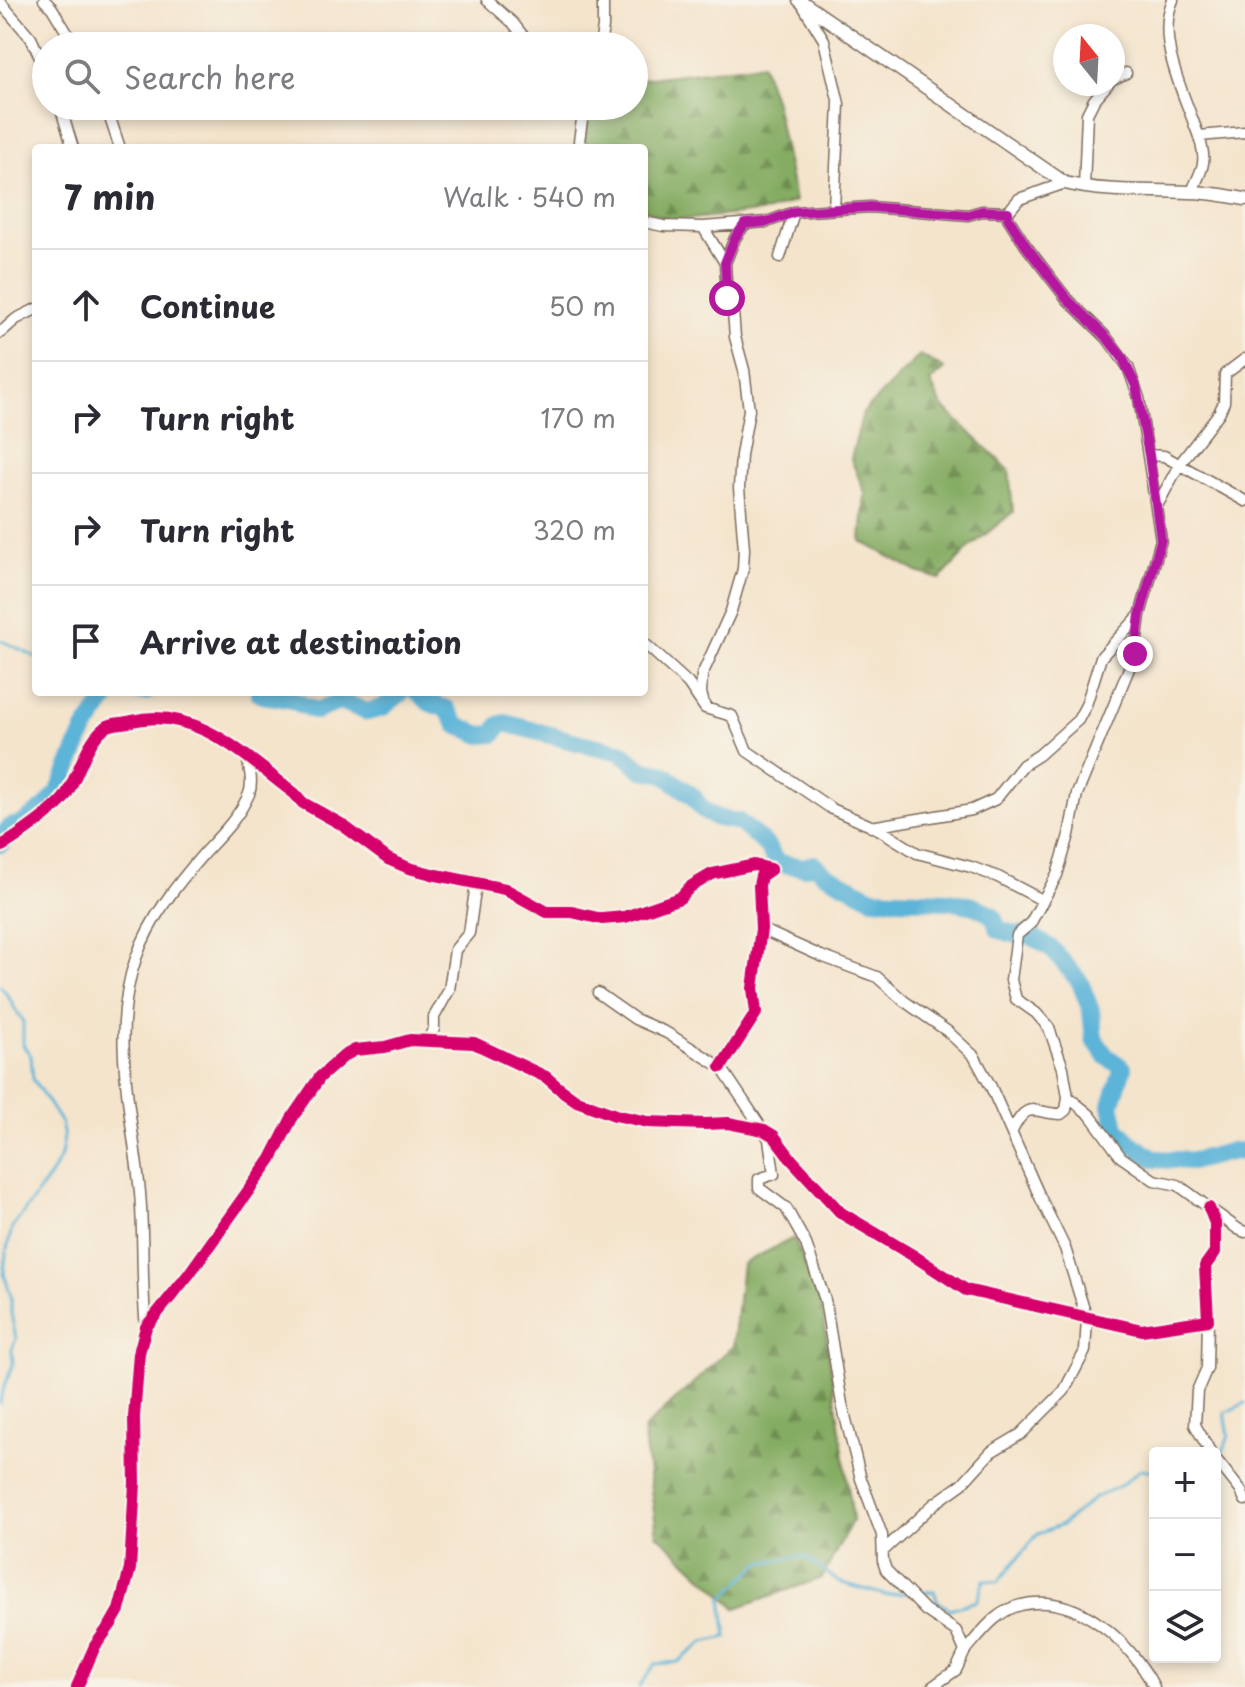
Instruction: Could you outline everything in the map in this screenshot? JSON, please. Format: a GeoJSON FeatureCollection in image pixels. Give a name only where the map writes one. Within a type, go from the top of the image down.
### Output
{"type":"FeatureCollection","features":[{"type":"Feature","properties":{"kind":"street"},"geometry":{"type":"LineString","coordinates":[[44,0],[67,32]]}},
{"type":"Feature","properties":{"kind":"street"},"geometry":{"type":"LineString","coordinates":[[487,0],[520,32]]}},
{"type":"Feature","properties":{"kind":"street"},"geometry":{"type":"LineString","coordinates":[[602,32],[603,0]]}},
{"type":"Feature","properties":{"kind":"street"},"geometry":{"type":"LineString","coordinates":[[799,0],[1065,183],[1245,199]]}},
{"type":"Feature","properties":{"kind":"street"},"geometry":{"type":"LineString","coordinates":[[799,0],[824,40],[839,104],[834,209]]}},
{"type":"Feature","properties":{"kind":"street"},"geometry":{"type":"LineString","coordinates":[[1173,0],[1169,10],[1167,41],[1199,136],[1204,161],[1192,192]]}},
{"type":"Feature","properties":{"kind":"street"},"geometry":{"type":"LineString","coordinates":[[0,2],[32,40]]}},
{"type":"Feature","properties":{"kind":"street"},"geometry":{"type":"LineString","coordinates":[[1084,187],[1087,114],[1098,96]]}},
{"type":"Feature","properties":{"kind":"street"},"geometry":{"type":"LineString","coordinates":[[64,120],[72,144]]}},
{"type":"Feature","properties":{"kind":"street"},"geometry":{"type":"LineString","coordinates":[[111,120],[119,144]]}},
{"type":"Feature","properties":{"kind":"street"},"geometry":{"type":"LineString","coordinates":[[580,144],[581,120]]}},
{"type":"Feature","properties":{"kind":"street"},"geometry":{"type":"LineString","coordinates":[[1199,136],[1245,132]]}},
{"type":"Feature","properties":{"kind":"street"},"geometry":{"type":"LineString","coordinates":[[1012,1131],[1020,1115],[1030,1110],[1061,1114],[1066,1110],[1068,1097],[1063,1068],[1049,1028],[1036,1013],[1016,999],[1011,980],[1017,935],[1030,924],[1057,875],[1077,794],[1135,654],[1140,615],[1161,540],[1139,398],[1128,367],[1107,338],[1050,278],[1008,218],[1008,212],[1019,199],[1065,183]]}},
{"type":"Feature","properties":{"kind":"street"},"geometry":{"type":"LineString","coordinates":[[648,223],[703,227],[767,222],[794,212],[870,207],[968,215],[982,211],[1008,212]]}},
{"type":"Feature","properties":{"kind":"street"},"geometry":{"type":"LineString","coordinates":[[780,257],[794,212]]}},
{"type":"Feature","properties":{"kind":"street"},"geometry":{"type":"LineString","coordinates":[[705,708],[701,693],[702,675],[731,611],[743,569],[739,488],[749,410],[733,311],[727,298],[725,263],[735,238],[745,224]]}},
{"type":"Feature","properties":{"kind":"street"},"geometry":{"type":"LineString","coordinates":[[703,227],[725,263]]}},
{"type":"Feature","properties":{"kind":"street"},"geometry":{"type":"LineString","coordinates":[[0,333],[16,319],[32,311]]}},
{"type":"Feature","properties":{"kind":"street"},"geometry":{"type":"LineString","coordinates":[[1157,506],[1179,465],[1219,413],[1224,402],[1225,374],[1245,359]]}},
{"type":"Feature","properties":{"kind":"street"},"geometry":{"type":"LineString","coordinates":[[1149,455],[1164,456],[1245,501]]}},
{"type":"Feature","properties":{"kind":"street"},"geometry":{"type":"LineString","coordinates":[[871,827],[972,810],[996,799],[1023,765],[1078,720],[1101,657],[1140,615]]}},
{"type":"Feature","properties":{"kind":"street"},"geometry":{"type":"LineString","coordinates":[[648,647],[688,683],[705,708],[732,716],[747,751],[832,809],[880,830],[917,853],[998,877],[1042,900]]}},
{"type":"Feature","properties":{"kind":"street"},"geometry":{"type":"LineString","coordinates":[[0,847],[53,810],[65,797],[83,758],[102,730],[143,718],[165,718],[208,730],[294,793],[303,803],[341,824],[388,859],[409,868],[505,889],[547,912],[572,912],[602,919],[625,917],[680,898],[690,887],[712,874],[754,865],[771,869],[761,876],[759,885],[761,929],[753,988],[756,1013],[721,1067]]}},
{"type":"Feature","properties":{"kind":"street"},"geometry":{"type":"LineString","coordinates":[[77,1687],[95,1646],[119,1610],[130,1569],[135,1483],[134,1417],[139,1353],[146,1327],[140,1191],[123,1056],[129,986],[145,936],[161,908],[223,835],[250,792],[251,775],[247,758]]}},
{"type":"Feature","properties":{"kind":"street"},"geometry":{"type":"LineString","coordinates":[[427,1040],[434,1029],[434,1017],[449,990],[455,950],[469,933],[476,884]]}},
{"type":"Feature","properties":{"kind":"street"},"geometry":{"type":"LineString","coordinates":[[761,929],[877,977],[974,1056],[1065,1248],[1087,1319],[1085,1351],[1064,1391],[1021,1434],[991,1452],[962,1484],[934,1504],[883,1551]]}},
{"type":"Feature","properties":{"kind":"street"},"geometry":{"type":"LineString","coordinates":[[598,993],[635,1019],[667,1033],[721,1067],[764,1130],[769,1139],[774,1174],[759,1179],[759,1188],[786,1208],[806,1244],[825,1300],[842,1404],[861,1479],[882,1535],[886,1570],[925,1610],[956,1631],[965,1651]]}},
{"type":"Feature","properties":{"kind":"street"},"geometry":{"type":"LineString","coordinates":[[146,1327],[189,1274],[271,1159],[292,1118],[320,1077],[355,1050],[385,1047],[410,1040],[474,1043],[546,1077],[577,1101],[615,1115],[648,1122],[728,1123],[764,1130],[774,1136],[841,1213],[966,1290],[1142,1330],[1208,1320]]}},
{"type":"Feature","properties":{"kind":"street"},"geometry":{"type":"LineString","coordinates":[[1068,1097],[1090,1115],[1121,1157],[1154,1180],[1178,1185],[1245,1232]]}},
{"type":"Feature","properties":{"kind":"street"},"geometry":{"type":"LineString","coordinates":[[1208,1447],[1195,1425],[1197,1391],[1207,1368],[1205,1266],[1215,1252],[1215,1223],[1209,1208]]}},
{"type":"Feature","properties":{"kind":"street"},"geometry":{"type":"LineString","coordinates":[[1221,1466],[1245,1500]]}},
{"type":"Feature","properties":{"kind":"street"},"geometry":{"type":"LineString","coordinates":[[932,1687],[956,1670],[965,1651],[992,1620],[1020,1605],[1046,1604],[1084,1614],[1104,1627],[1127,1647],[1154,1687]]}},
{"type":"Feature","properties":{"kind":"green space"},"geometry":{"type":"Polygon","coordinates":[[[762,64],[775,102],[795,201],[769,211],[670,221],[648,211],[648,144],[585,143],[587,120],[648,120],[648,78],[762,64]]]}},
{"type":"Feature","properties":{"kind":"green space"},"geometry":{"type":"Polygon","coordinates":[[[920,355],[944,369],[930,382],[942,406],[1009,470],[1013,512],[970,547],[940,579],[917,572],[861,541],[865,493],[851,459],[863,413],[920,355]]]}},
{"type":"Feature","properties":{"kind":"green space"},"geometry":{"type":"Polygon","coordinates":[[[794,1238],[822,1307],[853,1519],[822,1578],[736,1608],[657,1534],[643,1430],[733,1346],[742,1264],[794,1238]]]}},
{"type":"Feature","properties":{"kind":"waterway"},"geometry":{"type":"LineString","coordinates":[[0,640],[32,655]]}},
{"type":"Feature","properties":{"kind":"waterway"},"geometry":{"type":"LineString","coordinates":[[0,844],[10,827],[22,824],[45,808],[59,791],[84,732],[108,696]]}},
{"type":"Feature","properties":{"kind":"waterway"},"geometry":{"type":"LineString","coordinates":[[270,696],[290,699],[316,711],[341,701],[367,712],[382,708],[397,696]]}},
{"type":"Feature","properties":{"kind":"waterway"},"geometry":{"type":"LineString","coordinates":[[422,696],[430,703],[447,709],[457,725],[481,735],[494,734],[499,725],[505,723],[621,752],[642,770],[662,773],[693,796],[702,809],[717,818],[739,822],[766,845],[777,863],[803,867],[814,864],[825,874],[873,898],[948,901],[975,906],[992,915],[999,930],[1017,935],[1028,934],[1051,948],[1080,982],[1091,1011],[1094,1039],[1106,1056],[1123,1068],[1111,1105],[1116,1128],[1133,1145],[1154,1159],[1194,1161],[1233,1151],[1245,1152]]}},
{"type":"Feature","properties":{"kind":"waterway"},"geometry":{"type":"LineString","coordinates":[[0,986],[23,1020],[23,1045],[31,1056],[33,1079],[61,1123],[64,1137],[61,1156],[12,1228],[6,1253],[4,1274],[11,1296],[16,1339],[12,1349],[13,1364],[0,1404]]}},
{"type":"Feature","properties":{"kind":"waterway"},"geometry":{"type":"LineString","coordinates":[[1221,1451],[1229,1435],[1225,1413],[1245,1403]]}},
{"type":"Feature","properties":{"kind":"waterway"},"geometry":{"type":"LineString","coordinates":[[914,1593],[934,1591],[938,1602],[949,1609],[977,1601],[984,1580],[998,1582],[1038,1534],[1062,1525],[1094,1498],[1120,1486],[1141,1469],[1149,1470]]}},
{"type":"Feature","properties":{"kind":"waterway"},"geometry":{"type":"LineString","coordinates":[[639,1687],[655,1664],[678,1662],[704,1642],[727,1637],[722,1599],[760,1563],[804,1556],[839,1582],[885,1595],[906,1593]]}},
{"type":"Feature","properties":{"kind":"cycle path"},"geometry":{"type":"LineString","coordinates":[[0,847],[34,824],[64,798],[91,744],[103,729],[113,724],[155,718],[178,721],[219,738],[258,765],[303,803],[341,824],[388,859],[432,874],[505,889],[547,912],[572,912],[602,919],[625,917],[680,898],[690,887],[712,874],[754,865],[771,869],[761,876],[759,885],[761,929],[753,988],[756,1013],[721,1067]]}},
{"type":"Feature","properties":{"kind":"cycle path"},"geometry":{"type":"LineString","coordinates":[[77,1687],[95,1646],[119,1610],[130,1569],[135,1483],[134,1417],[139,1353],[146,1327],[189,1274],[271,1159],[292,1118],[320,1077],[355,1050],[385,1047],[410,1040],[474,1043],[546,1077],[577,1101],[615,1115],[648,1122],[728,1123],[764,1130],[774,1136],[841,1213],[966,1290],[1142,1330],[1208,1320],[1205,1266],[1215,1252],[1215,1223],[1209,1208]]}},
{"type":"Feature","properties":{"kind":"route"},"geometry":{"type":"LineString","coordinates":[[727,298],[725,263],[735,238],[745,224],[767,222],[794,212],[870,207],[934,214],[1008,212],[1008,218],[1026,246],[1067,299],[1122,357],[1136,386],[1161,540],[1140,615],[1135,654]]}}]}
